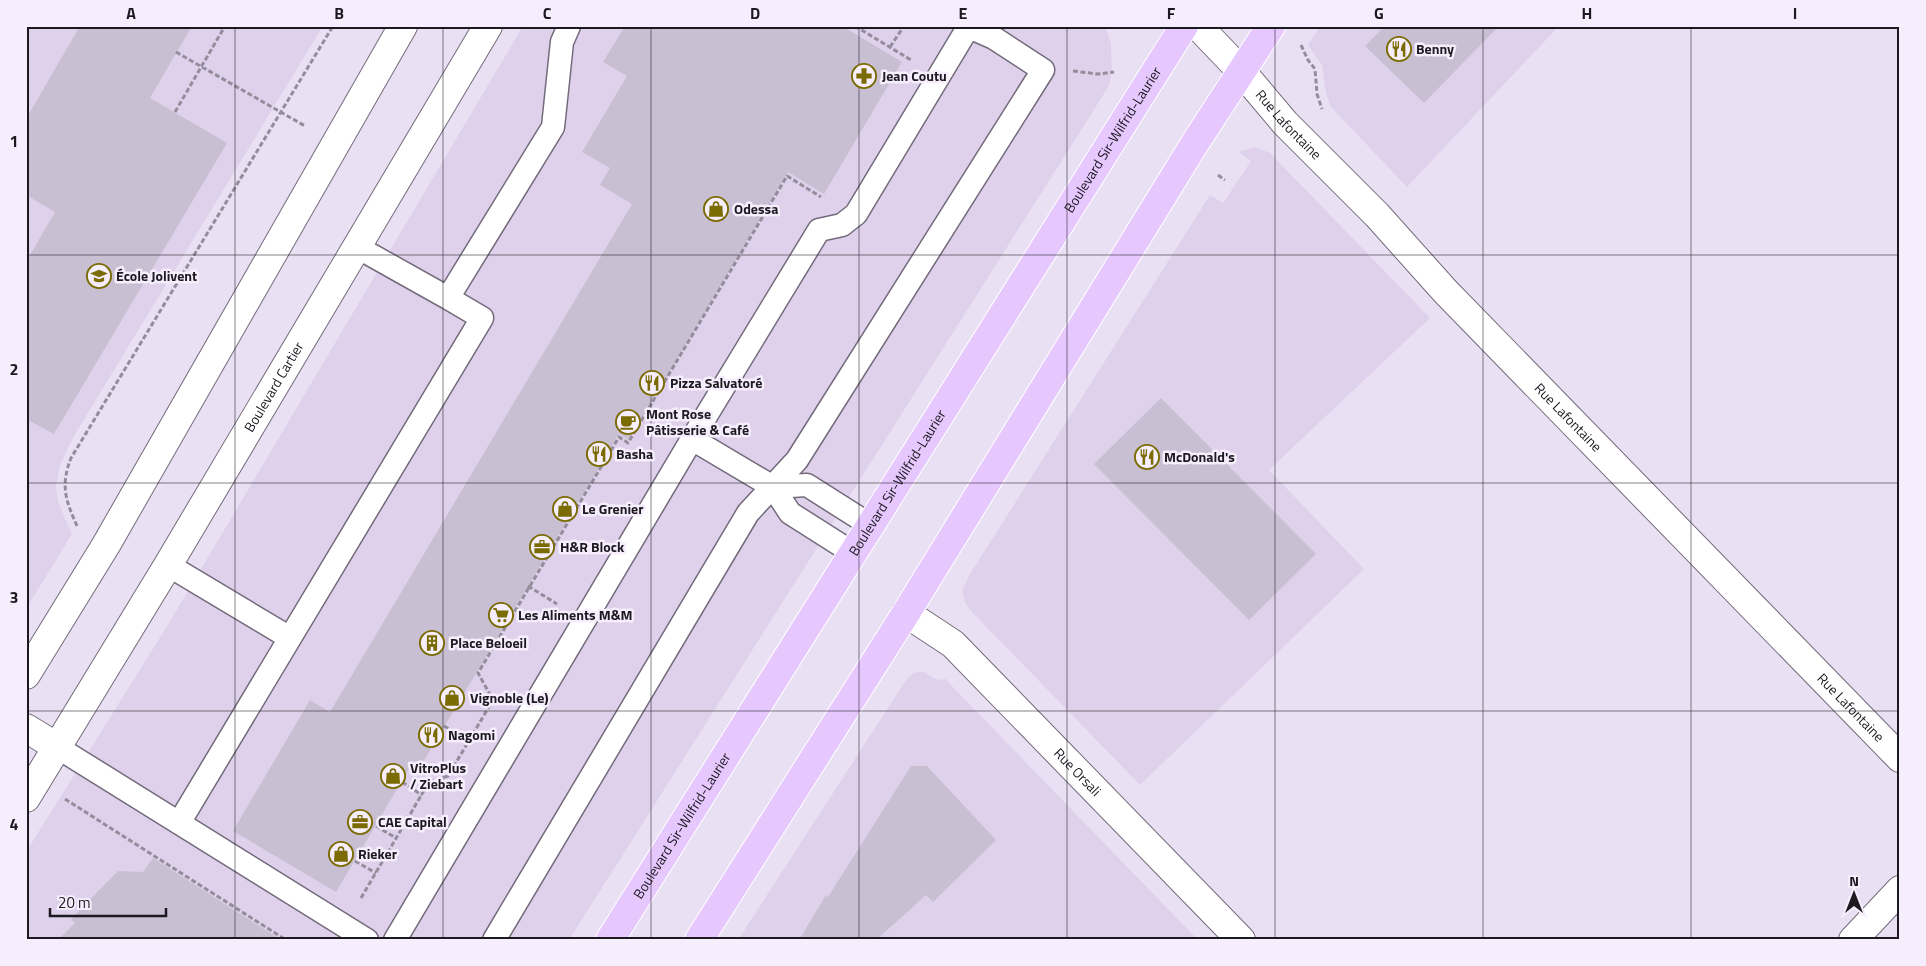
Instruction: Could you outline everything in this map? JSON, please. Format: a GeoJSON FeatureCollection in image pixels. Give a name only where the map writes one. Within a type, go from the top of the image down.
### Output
{"type":"FeatureCollection","features":[{"type":"Feature","properties":{"kind":"main road","name":"Boulevard Sir-Wilfrid-Laurier"},"geometry":{"type":"LineString","coordinates":[[610,940],[1184,26]]}},
{"type":"Feature","properties":{"kind":"main road"},"geometry":{"type":"LineString","coordinates":[[699,940],[906,613],[1195,143],[1271,26]]}},
{"type":"Feature","properties":{"kind":"street"},"geometry":{"type":"LineString","coordinates":[[26,675],[94,565],[403,26]]}},
{"type":"Feature","properties":{"kind":"street","name":"Boulevard Cartier"},"geometry":{"type":"LineString","coordinates":[[26,798],[168,565],[488,26]]}},
{"type":"Feature","properties":{"kind":"street","name":"Rue Lafontaine"},"geometry":{"type":"LineString","coordinates":[[1198,26],[1242,72],[1285,124],[1377,215],[1445,291],[1900,758]]}},
{"type":"Feature","properties":{"kind":"street","name":"Rue Orsali"},"geometry":{"type":"LineString","coordinates":[[906,613],[953,644],[1241,940]]}},
{"type":"Feature","properties":{"kind":"street"},"geometry":{"type":"LineString","coordinates":[[26,728],[57,747]]}},
{"type":"Feature","properties":{"kind":"street"},"geometry":{"type":"LineString","coordinates":[[1853,940],[1900,890]]}},
{"type":"Feature","properties":{"kind":"lane"},"geometry":{"type":"LineString","coordinates":[[448,298],[553,127],[562,42],[569,26]]}},
{"type":"Feature","properties":{"kind":"lane"},"geometry":{"type":"LineString","coordinates":[[395,940],[692,439],[819,230],[842,225],[856,214],[969,26],[994,38],[1043,70],[797,460],[748,512],[494,940]]}},
{"type":"Feature","properties":{"kind":"lane"},"geometry":{"type":"LineString","coordinates":[[179,823],[482,318],[357,247]]}},
{"type":"Feature","properties":{"kind":"lane"},"geometry":{"type":"LineString","coordinates":[[692,439],[773,487],[790,513],[853,552]]}},
{"type":"Feature","properties":{"kind":"lane"},"geometry":{"type":"LineString","coordinates":[[773,487],[806,486],[870,525]]}},
{"type":"Feature","properties":{"kind":"lane"},"geometry":{"type":"LineString","coordinates":[[168,565],[290,638]]}},
{"type":"Feature","properties":{"kind":"lane"},"geometry":{"type":"LineString","coordinates":[[57,747],[367,940]]}},
{"type":"Feature","properties":{"kind":"path"},"geometry":{"type":"LineString","coordinates":[[175,112],[225,26]]}},
{"type":"Feature","properties":{"kind":"path"},"geometry":{"type":"LineString","coordinates":[[94,565],[66,500],[65,474],[71,458],[333,26]]}},
{"type":"Feature","properties":{"kind":"path"},"geometry":{"type":"LineString","coordinates":[[854,26],[911,60],[907,66]]}},
{"type":"Feature","properties":{"kind":"path"},"geometry":{"type":"LineString","coordinates":[[890,47],[904,26]]}},
{"type":"Feature","properties":{"kind":"path"},"geometry":{"type":"LineString","coordinates":[[1301,45],[1308,60],[1315,69],[1317,94],[1323,111]]}},
{"type":"Feature","properties":{"kind":"path"},"geometry":{"type":"LineString","coordinates":[[176,52],[306,126]]}},
{"type":"Feature","properties":{"kind":"path"},"geometry":{"type":"LineString","coordinates":[[1043,70],[1060,69],[1098,74],[1117,71]]}},
{"type":"Feature","properties":{"kind":"path"},"geometry":{"type":"LineString","coordinates":[[1218,175],[1225,180]]}},
{"type":"Feature","properties":{"kind":"path"},"geometry":{"type":"LineString","coordinates":[[358,904],[429,782],[448,776],[493,700],[478,672],[619,437],[628,443],[787,176],[826,200]]}},
{"type":"Feature","properties":{"kind":"path"},"geometry":{"type":"LineString","coordinates":[[529,587],[560,606]]}},
{"type":"Feature","properties":{"kind":"path"},"geometry":{"type":"LineString","coordinates":[[444,726],[469,740]]}},
{"type":"Feature","properties":{"kind":"path"},"geometry":{"type":"LineString","coordinates":[[402,782],[422,794]]}},
{"type":"Feature","properties":{"kind":"path"},"geometry":{"type":"LineString","coordinates":[[59,794],[286,940]]}},
{"type":"Feature","properties":{"kind":"path"},"geometry":{"type":"LineString","coordinates":[[376,826],[396,838]]}},
{"type":"Feature","properties":{"kind":"path"},"geometry":{"type":"LineString","coordinates":[[355,861],[376,873]]}},
{"type":"Feature","properties":{"kind":"shaded area","name":"École Jolivent"},"geometry":{"type":"Polygon","coordinates":[[[26,26],[323,26],[74,436],[60,465],[56,486],[58,502],[72,534],[26,609],[26,26]]]}},
{"type":"Feature","properties":{"kind":"shaded area"},"geometry":{"type":"Polygon","coordinates":[[[523,26],[1105,26],[1111,43],[1112,72],[1109,85],[1102,97],[569,940],[26,940],[26,852],[169,623],[523,26]]]}},
{"type":"Feature","properties":{"kind":"shaded area"},"geometry":{"type":"Polygon","coordinates":[[[1320,26],[1559,26],[1407,187],[1331,107],[1326,94],[1322,65],[1308,45],[1320,26]]]}},
{"type":"Feature","properties":{"kind":"shaded area"},"geometry":{"type":"Polygon","coordinates":[[[1254,147],[1270,153],[1430,318],[1269,470],[1364,569],[1140,785],[970,610],[965,602],[962,591],[970,574],[1210,195],[1223,203],[1251,161],[1239,152],[1254,147]]]}},
{"type":"Feature","properties":{"kind":"shaded area"},"geometry":{"type":"Polygon","coordinates":[[[924,672],[938,680],[946,679],[1198,940],[738,940],[906,680],[913,673],[924,672]]]}},
{"type":"Feature","properties":{"kind":"building","name":"École Jolivent"},"geometry":{"type":"Polygon","coordinates":[[[80,26],[192,26],[150,98],[227,143],[54,434],[26,419],[26,262],[55,212],[26,195],[26,119],[80,26]]]}},
{"type":"Feature","properties":{"kind":"building"},"geometry":{"type":"Polygon","coordinates":[[[625,26],[842,26],[902,62],[824,194],[788,172],[629,440],[619,434],[419,769],[412,764],[336,892],[233,831],[310,700],[330,712],[632,204],[600,185],[610,168],[582,152],[627,76],[603,62],[625,26]]]}},
{"type":"Feature","properties":{"kind":"building"},"geometry":{"type":"Polygon","coordinates":[[[1385,26],[1499,26],[1424,103],[1365,46],[1385,26]]]}},
{"type":"Feature","properties":{"kind":"building"},"geometry":{"type":"Polygon","coordinates":[[[1161,398],[1316,554],[1249,620],[1094,464],[1161,398]]]}},
{"type":"Feature","properties":{"kind":"building"},"geometry":{"type":"Polygon","coordinates":[[[911,766],[927,766],[996,840],[933,902],[926,895],[876,940],[799,940],[826,895],[828,897],[911,766]]]}},
{"type":"Feature","properties":{"kind":"building"},"geometry":{"type":"Polygon","coordinates":[[[153,858],[281,940],[58,940],[75,923],[71,919],[118,871],[143,872],[153,858]]]}},
{"type":"Feature","properties":{"kind":"place","name":"Benny"},"geometry":{"type":"Point","coordinates":[1399,49]}},
{"type":"Feature","properties":{"kind":"place","name":"Jean Coutu"},"geometry":{"type":"Point","coordinates":[864,76]}},
{"type":"Feature","properties":{"kind":"place","name":"Odessa"},"geometry":{"type":"Point","coordinates":[716,209]}},
{"type":"Feature","properties":{"kind":"place","name":"École Jolivent"},"geometry":{"type":"Point","coordinates":[99,276]}},
{"type":"Feature","properties":{"kind":"place","name":"Pizza Salvatoré"},"geometry":{"type":"Point","coordinates":[652,383]}},
{"type":"Feature","properties":{"kind":"place","name":"Mont Rose Pâtisserie & Café"},"geometry":{"type":"Point","coordinates":[628,422]}},
{"type":"Feature","properties":{"kind":"place","name":"Basha"},"geometry":{"type":"Point","coordinates":[599,454]}},
{"type":"Feature","properties":{"kind":"place","name":"McDonald's"},"geometry":{"type":"Point","coordinates":[1147,457]}},
{"type":"Feature","properties":{"kind":"place","name":"Le Grenier"},"geometry":{"type":"Point","coordinates":[565,509]}},
{"type":"Feature","properties":{"kind":"place","name":"H&R Block"},"geometry":{"type":"Point","coordinates":[542,547]}},
{"type":"Feature","properties":{"kind":"place","name":"Les Aliments M&M"},"geometry":{"type":"Point","coordinates":[501,615]}},
{"type":"Feature","properties":{"kind":"place","name":"Place Beloeil"},"geometry":{"type":"Point","coordinates":[432,643]}},
{"type":"Feature","properties":{"kind":"place","name":"Vignoble (Le)"},"geometry":{"type":"Point","coordinates":[452,698]}},
{"type":"Feature","properties":{"kind":"place","name":"Nagomi"},"geometry":{"type":"Point","coordinates":[431,735]}},
{"type":"Feature","properties":{"kind":"place","name":"VitroPlus / Ziebart"},"geometry":{"type":"Point","coordinates":[393,776]}},
{"type":"Feature","properties":{"kind":"place","name":"CAE Capital"},"geometry":{"type":"Point","coordinates":[360,822]}},
{"type":"Feature","properties":{"kind":"place","name":"Rieker"},"geometry":{"type":"Point","coordinates":[341,854]}}]}
